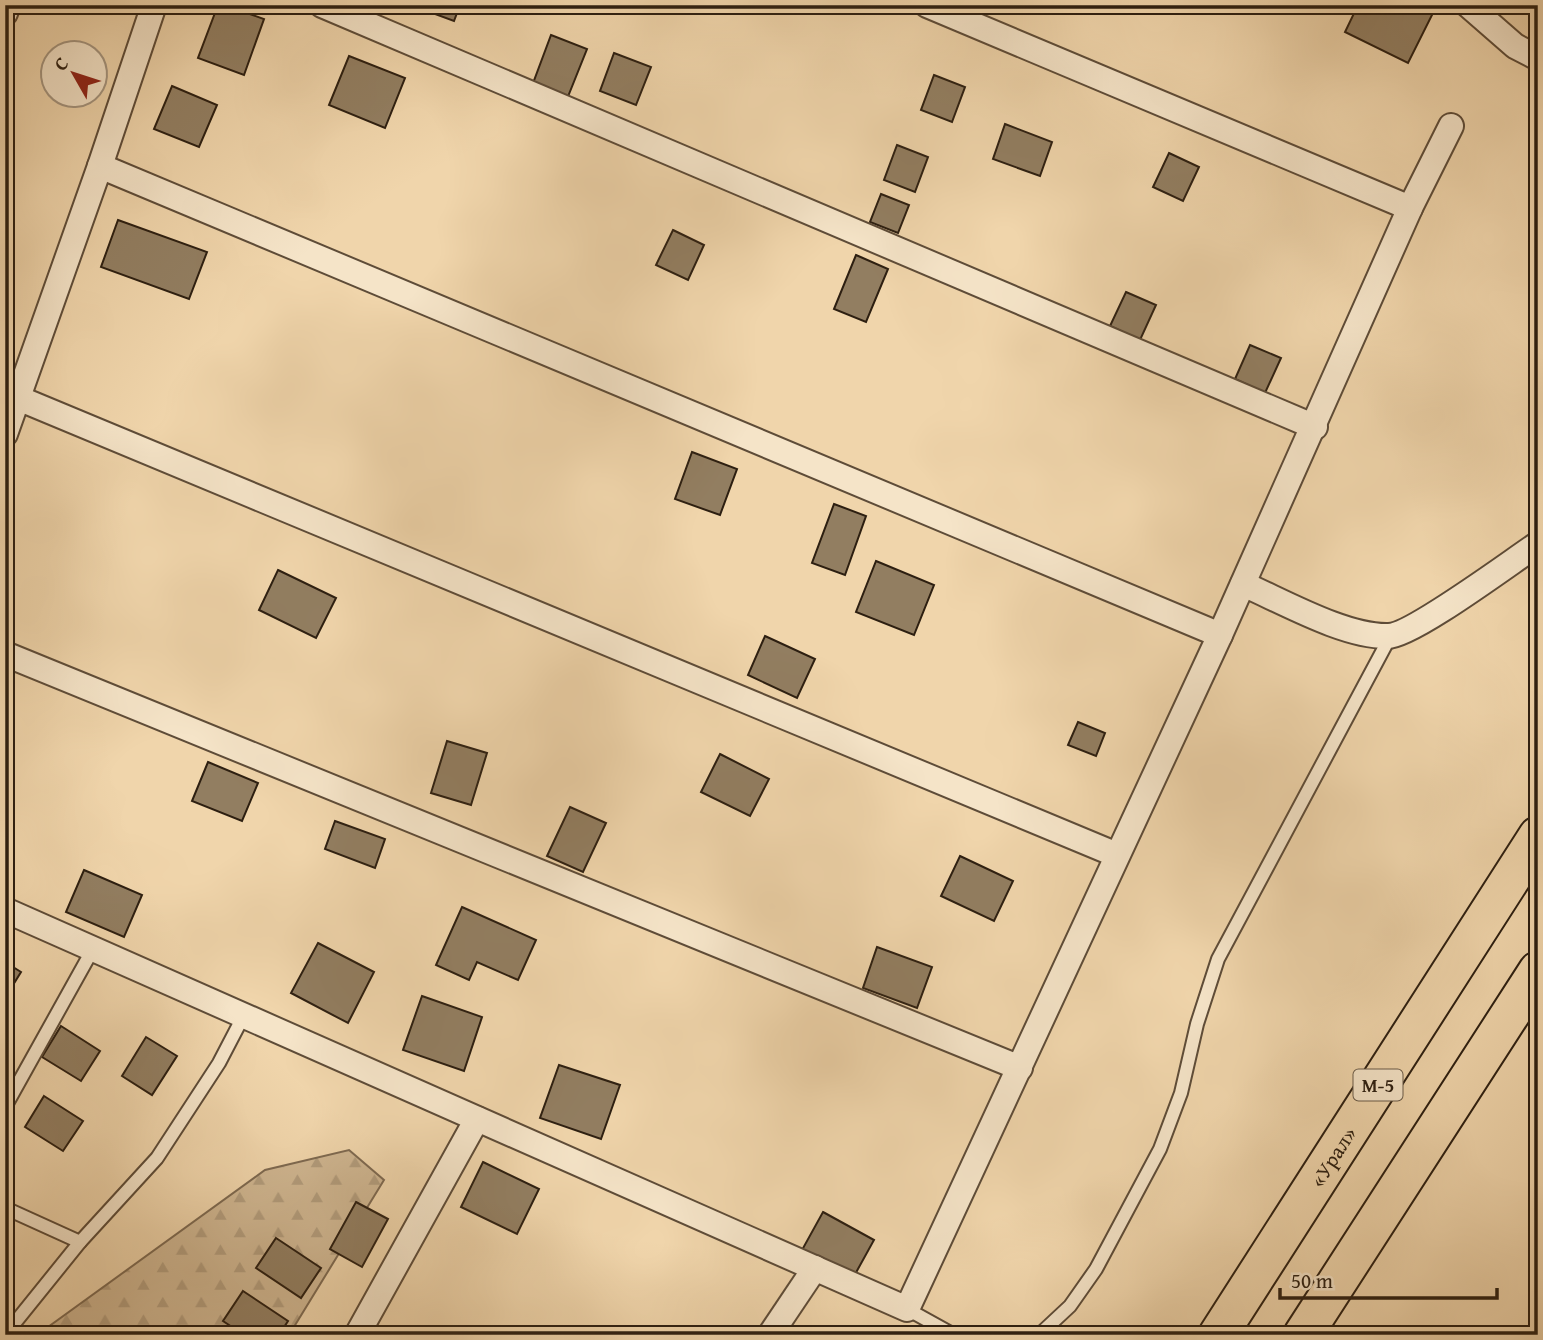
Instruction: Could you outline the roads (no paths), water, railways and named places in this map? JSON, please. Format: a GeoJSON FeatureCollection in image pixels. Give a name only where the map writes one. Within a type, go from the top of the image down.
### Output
{"type":"FeatureCollection","features":[{"type":"Feature","properties":{"kind":"highway","name":"«Урал»"},"geometry":{"type":"LineString","coordinates":[[1218,1335],[1538,836]]}},
{"type":"Feature","properties":{"kind":"highway"},"geometry":{"type":"LineString","coordinates":[[1303,1335],[1538,971]]}},
{"type":"Feature","properties":{"kind":"street"},"geometry":{"type":"LineString","coordinates":[[5,13],[8,5]]}},
{"type":"Feature","properties":{"kind":"street"},"geometry":{"type":"LineString","coordinates":[[5,434],[154,5]]}},
{"type":"Feature","properties":{"kind":"street"},"geometry":{"type":"LineString","coordinates":[[322,5],[1315,427]]}},
{"type":"Feature","properties":{"kind":"street"},"geometry":{"type":"LineString","coordinates":[[927,5],[1410,208]]}},
{"type":"Feature","properties":{"kind":"street"},"geometry":{"type":"LineString","coordinates":[[1468,5],[1515,46],[1538,58]]}},
{"type":"Feature","properties":{"kind":"street"},"geometry":{"type":"LineString","coordinates":[[5,910],[907,1309],[1220,635],[1315,427],[1410,208],[1451,125]]}},
{"type":"Feature","properties":{"kind":"street"},"geometry":{"type":"LineString","coordinates":[[100,166],[1220,635]]}},
{"type":"Feature","properties":{"kind":"street"},"geometry":{"type":"LineString","coordinates":[[18,398],[1117,855]]}},
{"type":"Feature","properties":{"kind":"street"},"geometry":{"type":"LineString","coordinates":[[1243,583],[1349,631],[1390,637],[1422,622],[1538,544]]}},
{"type":"Feature","properties":{"kind":"street"},"geometry":{"type":"LineString","coordinates":[[5,654],[1020,1068]]}},
{"type":"Feature","properties":{"kind":"street"},"geometry":{"type":"LineString","coordinates":[[357,1335],[477,1119]]}},
{"type":"Feature","properties":{"kind":"street"},"geometry":{"type":"LineString","coordinates":[[770,1335],[816,1268]]}},
{"type":"Feature","properties":{"kind":"lane"},"geometry":{"type":"LineString","coordinates":[[1039,1335],[1070,1306],[1096,1269],[1160,1149],[1181,1093],[1197,1024],[1218,960],[1390,637]]}},
{"type":"Feature","properties":{"kind":"lane"},"geometry":{"type":"LineString","coordinates":[[5,1107],[93,949]]}},
{"type":"Feature","properties":{"kind":"lane"},"geometry":{"type":"LineString","coordinates":[[5,1335],[80,1242],[157,1158],[219,1063],[244,1015]]}},
{"type":"Feature","properties":{"kind":"lane"},"geometry":{"type":"LineString","coordinates":[[5,1208],[80,1242]]}},
{"type":"Feature","properties":{"kind":"lane"},"geometry":{"type":"LineString","coordinates":[[907,1309],[954,1335]]}}]}
